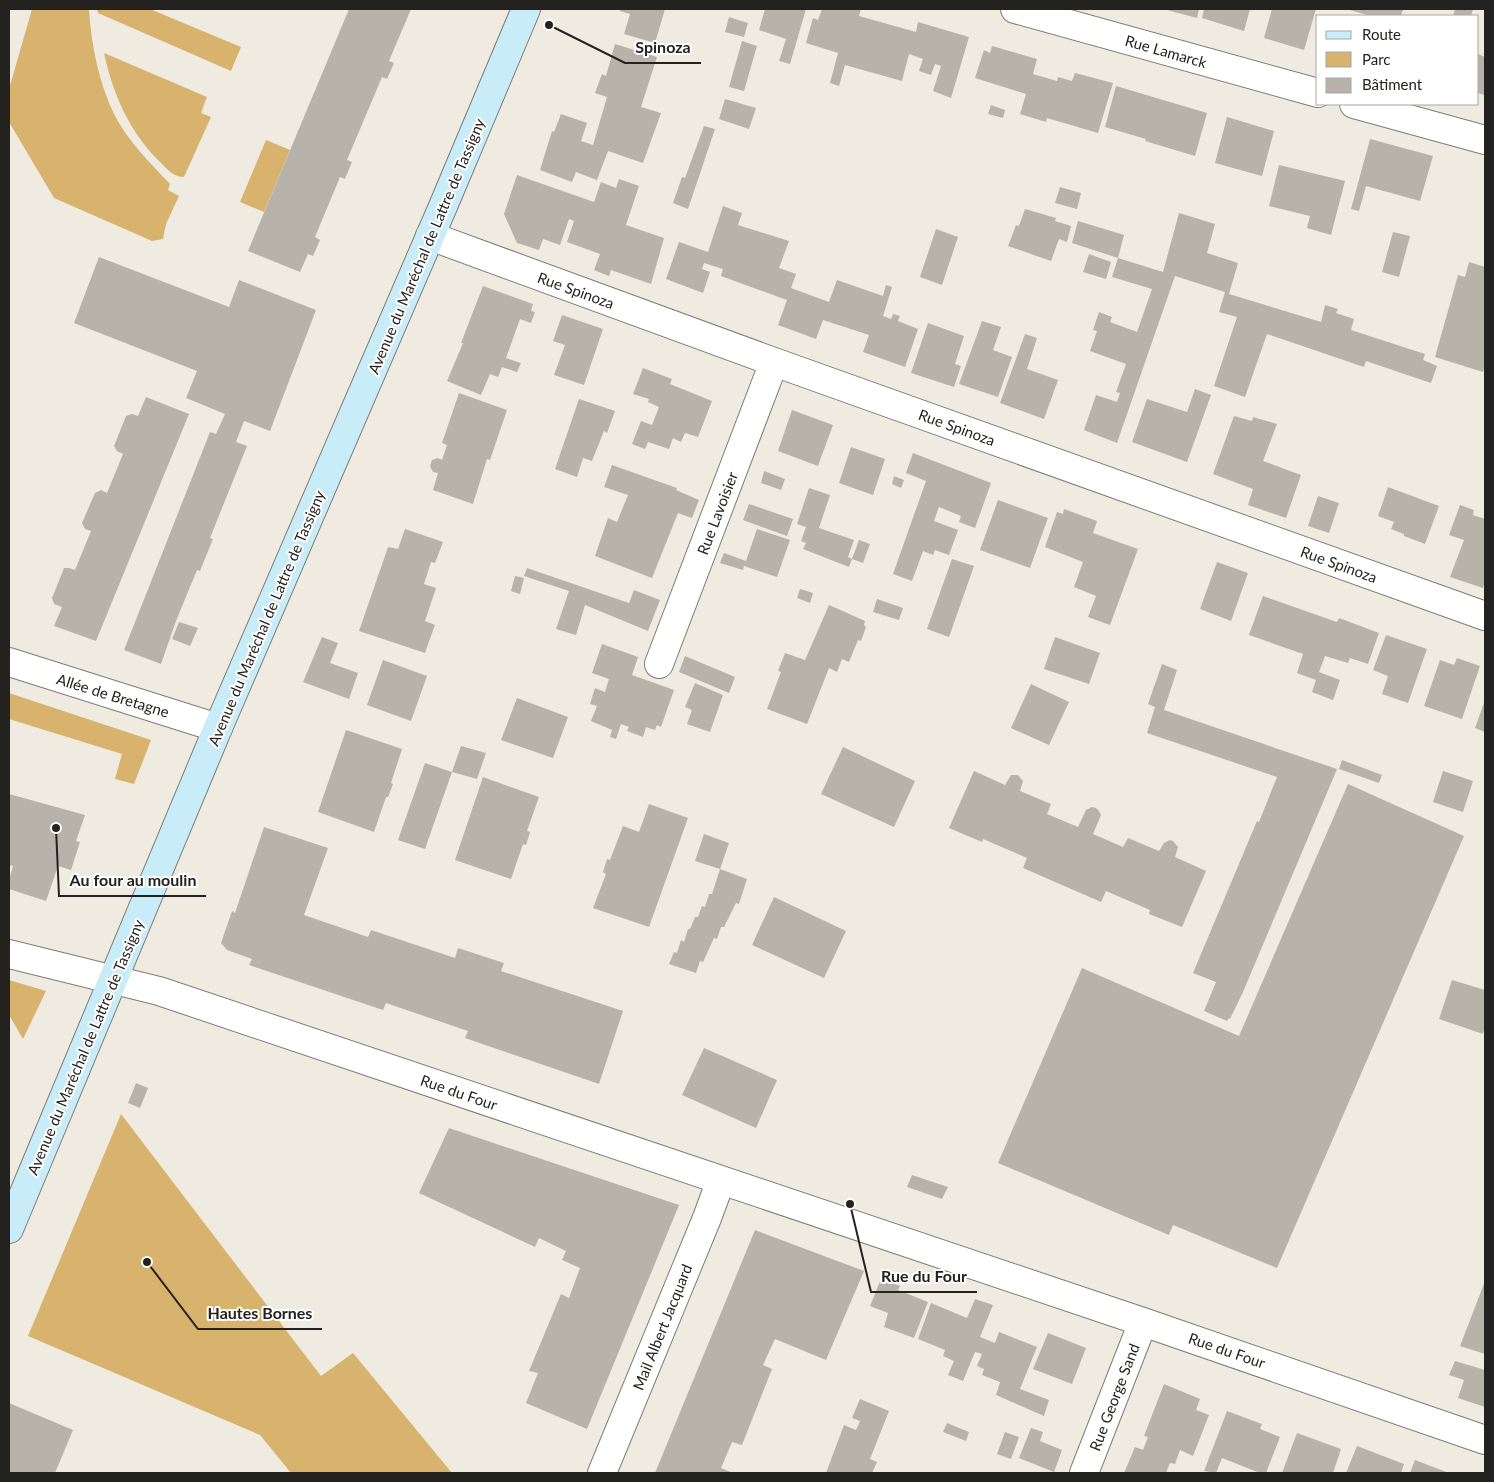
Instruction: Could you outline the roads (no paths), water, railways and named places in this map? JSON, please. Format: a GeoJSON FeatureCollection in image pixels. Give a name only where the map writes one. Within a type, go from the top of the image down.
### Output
{"type":"FeatureCollection","features":[{"type":"Feature","properties":{"kind":"street","name":"Avenue du Maréchal de Lattre de Tassigny"},"geometry":{"type":"LineString","coordinates":[[9,1229],[16,1191],[113,981],[218,728],[526,9]]}},
{"type":"Feature","properties":{"kind":"street","name":"Rue Lamarck"},"geometry":{"type":"LineString","coordinates":[[1015,9],[1316,93]]}},
{"type":"Feature","properties":{"kind":"street"},"geometry":{"type":"LineString","coordinates":[[1358,105],[1485,140]]}},
{"type":"Feature","properties":{"kind":"street","name":"Rue Spinoza"},"geometry":{"type":"LineString","coordinates":[[430,236],[774,362],[1485,616]]}},
{"type":"Feature","properties":{"kind":"street","name":"Rue Lavoisier"},"geometry":{"type":"LineString","coordinates":[[659,664],[774,362]]}},
{"type":"Feature","properties":{"kind":"street","name":"Allée de Bretagne"},"geometry":{"type":"LineString","coordinates":[[9,662],[218,728]]}},
{"type":"Feature","properties":{"kind":"street","name":"Rue du Four"},"geometry":{"type":"LineString","coordinates":[[9,954],[159,991],[1143,1322],[1485,1440]]}},
{"type":"Feature","properties":{"kind":"street","name":"Mail Albert Jacquard"},"geometry":{"type":"LineString","coordinates":[[602,1473],[721,1180]]}},
{"type":"Feature","properties":{"kind":"street","name":"Rue George Sand"},"geometry":{"type":"LineString","coordinates":[[1084,1473],[1143,1322]]}},
{"type":"Feature","properties":{"kind":"place","name":"Spinoza"},"geometry":{"type":"Point","coordinates":[549,25]}},
{"type":"Feature","properties":{"kind":"place","name":"Au four au moulin"},"geometry":{"type":"Point","coordinates":[56,828]}},
{"type":"Feature","properties":{"kind":"place","name":"Rue du Four"},"geometry":{"type":"Point","coordinates":[850,1204]}},
{"type":"Feature","properties":{"kind":"place","name":"Hautes Bornes"},"geometry":{"type":"Point","coordinates":[147,1262]}}]}
